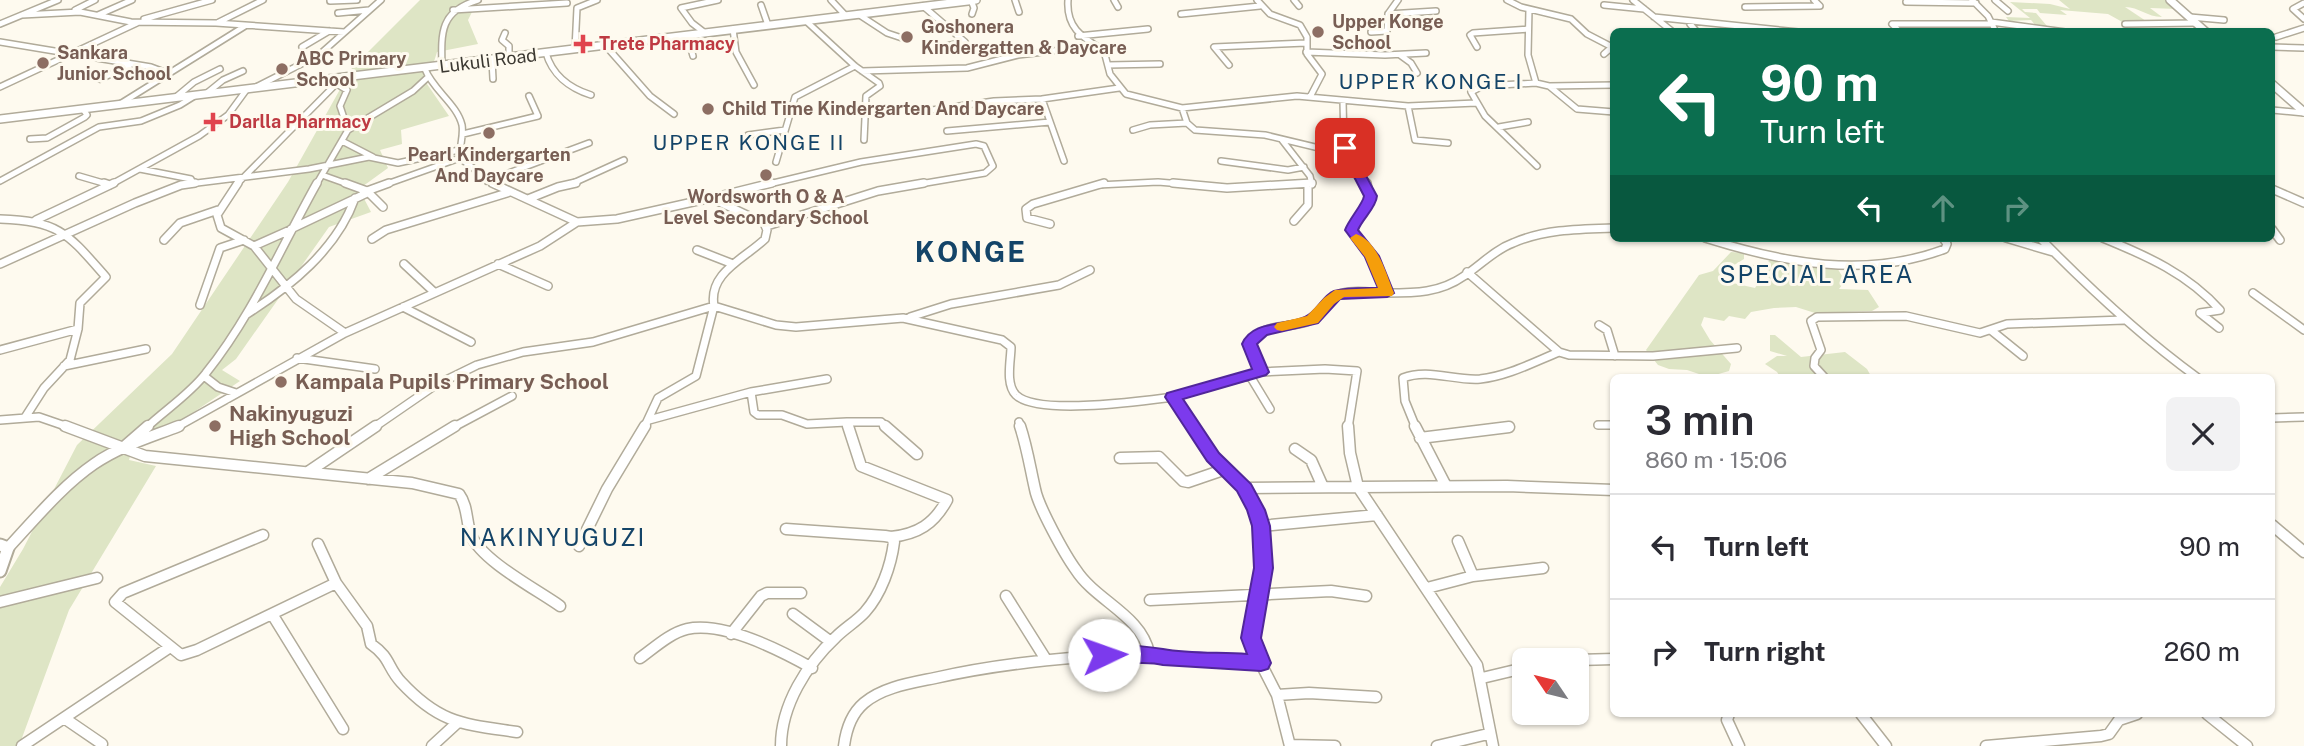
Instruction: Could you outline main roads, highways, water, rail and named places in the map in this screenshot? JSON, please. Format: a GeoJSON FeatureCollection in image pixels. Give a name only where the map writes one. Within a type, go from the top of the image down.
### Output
{"type":"FeatureCollection","features":[{"type":"Feature","properties":{"kind":"place","name":"Upper Konge School"},"geometry":{"type":"Point","coordinates":[1318,32]}},
{"type":"Feature","properties":{"kind":"place","name":"Goshonera Kindergatten & Daycare"},"geometry":{"type":"Point","coordinates":[907,37]}},
{"type":"Feature","properties":{"kind":"place","name":"Trete Pharmacy"},"geometry":{"type":"Point","coordinates":[583,44]}},
{"type":"Feature","properties":{"kind":"place","name":"Sankara Junior School"},"geometry":{"type":"Point","coordinates":[43,63]}},
{"type":"Feature","properties":{"kind":"place","name":"ABC Primary School"},"geometry":{"type":"Point","coordinates":[282,69]}},
{"type":"Feature","properties":{"kind":"place","name":"Child Time Kindergarten And Daycare"},"geometry":{"type":"Point","coordinates":[708,109]}},
{"type":"Feature","properties":{"kind":"place","name":"Darlla Pharmacy"},"geometry":{"type":"Point","coordinates":[213,122]}},
{"type":"Feature","properties":{"kind":"place","name":"Pearl Kindergarten And Daycare"},"geometry":{"type":"Point","coordinates":[489,133]}},
{"type":"Feature","properties":{"kind":"place","name":"Wordsworth O & A Level Secondary School"},"geometry":{"type":"Point","coordinates":[766,175]}},
{"type":"Feature","properties":{"kind":"place","name":"Kampala Pupils Primary School"},"geometry":{"type":"Point","coordinates":[281,382]}},
{"type":"Feature","properties":{"kind":"place","name":"Nakinyuguzi High School"},"geometry":{"type":"Point","coordinates":[215,426]}},
{"type":"Feature","properties":{"kind":"district","name":"UPPER KONGE I"},"geometry":{"type":"Point","coordinates":[1431,82]}},
{"type":"Feature","properties":{"kind":"district","name":"UPPER KONGE II"},"geometry":{"type":"Point","coordinates":[749,143]}},
{"type":"Feature","properties":{"kind":"district","name":"KONGE"},"geometry":{"type":"Point","coordinates":[971,252]}},
{"type":"Feature","properties":{"kind":"district","name":"SPECIAL AREA"},"geometry":{"type":"Point","coordinates":[1817,275]}},
{"type":"Feature","properties":{"kind":"district","name":"NAKINYUGUZI"},"geometry":{"type":"Point","coordinates":[553,538]}}]}
